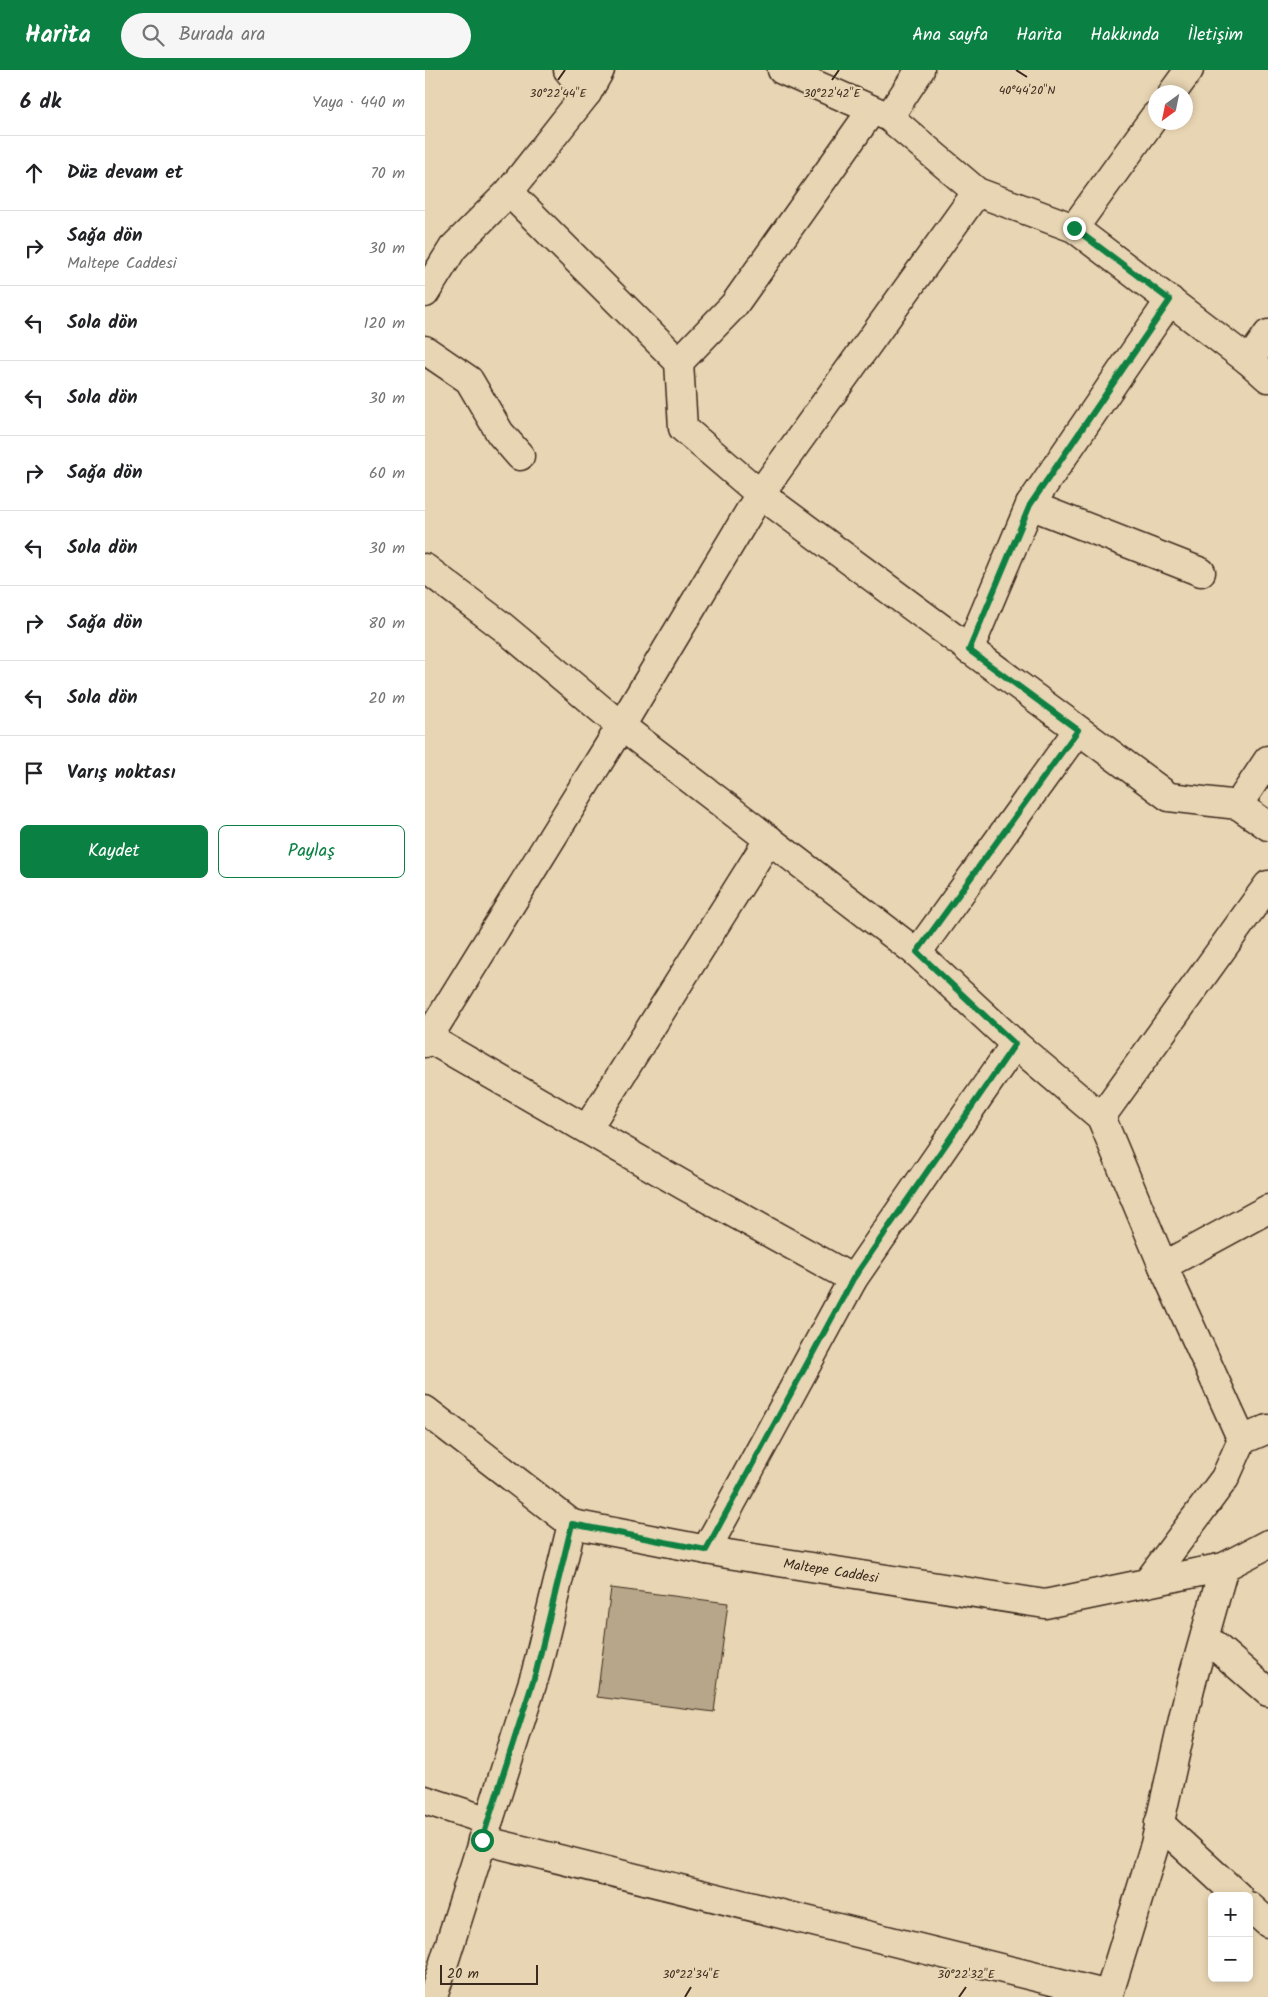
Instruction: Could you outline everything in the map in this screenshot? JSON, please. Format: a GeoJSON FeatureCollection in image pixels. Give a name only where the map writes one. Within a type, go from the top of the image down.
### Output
{"type":"FeatureCollection","features":[{"type":"Feature","properties":{"kind":"street"},"geometry":{"type":"LineString","coordinates":[[425,293],[453,248],[509,192],[593,82],[568,70]]}},
{"type":"Feature","properties":{"kind":"street"},"geometry":{"type":"LineString","coordinates":[[782,70],[881,113],[977,192],[1074,228],[1259,369],[1268,334]]}},
{"type":"Feature","properties":{"kind":"street"},"geometry":{"type":"LineString","coordinates":[[679,362],[734,305],[881,113],[920,70]]}},
{"type":"Feature","properties":{"kind":"street"},"geometry":{"type":"LineString","coordinates":[[1178,85],[1189,70]]}},
{"type":"Feature","properties":{"kind":"street"},"geometry":{"type":"LineString","coordinates":[[1074,228],[1148,126]]}},
{"type":"Feature","properties":{"kind":"street"},"geometry":{"type":"LineString","coordinates":[[509,192],[679,362],[683,428],[760,494],[1169,797],[1238,805],[1268,826]]}},
{"type":"Feature","properties":{"kind":"street"},"geometry":{"type":"LineString","coordinates":[[853,1279],[427,1040],[621,726],[760,494],[977,192]]}},
{"type":"Feature","properties":{"kind":"street"},"geometry":{"type":"LineString","coordinates":[[969,650],[1030,505],[1170,300]]}},
{"type":"Feature","properties":{"kind":"street"},"geometry":{"type":"LineString","coordinates":[[425,350],[469,380],[500,433],[519,456]]}},
{"type":"Feature","properties":{"kind":"street"},"geometry":{"type":"LineString","coordinates":[[1030,505],[1201,572]]}},
{"type":"Feature","properties":{"kind":"street"},"geometry":{"type":"LineString","coordinates":[[425,568],[503,627],[621,726],[917,952],[1015,1044],[1101,1117],[1163,1266],[1242,1440]]}},
{"type":"Feature","properties":{"kind":"street"},"geometry":{"type":"LineString","coordinates":[[917,952],[1078,730]]}},
{"type":"Feature","properties":{"kind":"street"},"geometry":{"type":"LineString","coordinates":[[1238,805],[1268,760]]}},
{"type":"Feature","properties":{"kind":"street"},"geometry":{"type":"LineString","coordinates":[[587,1129],[769,839]]}},
{"type":"Feature","properties":{"kind":"street"},"geometry":{"type":"LineString","coordinates":[[1101,1117],[1268,885]]}},
{"type":"Feature","properties":{"kind":"street"},"geometry":{"type":"LineString","coordinates":[[706,1550],[853,1279],[1015,1044]]}},
{"type":"Feature","properties":{"kind":"street"},"geometry":{"type":"LineString","coordinates":[[1163,1266],[1268,1209]]}},
{"type":"Feature","properties":{"kind":"street","name":"Maltepe Caddesi"},"geometry":{"type":"LineString","coordinates":[[425,1410],[572,1524],[706,1550],[1045,1604],[1224,1567],[1268,1544]]}},
{"type":"Feature","properties":{"kind":"street"},"geometry":{"type":"LineString","coordinates":[[1147,1583],[1225,1478],[1242,1440],[1268,1428]]}},
{"type":"Feature","properties":{"kind":"street"},"geometry":{"type":"LineString","coordinates":[[433,1997],[536,1672],[572,1524]]}},
{"type":"Feature","properties":{"kind":"street"},"geometry":{"type":"LineString","coordinates":[[425,1800],[485,1831],[1109,1996],[1159,1823],[1190,1688],[1224,1567]]}},
{"type":"Feature","properties":{"kind":"street"},"geometry":{"type":"LineString","coordinates":[[1205,1637],[1268,1692]]}},
{"type":"Feature","properties":{"kind":"street"},"geometry":{"type":"LineString","coordinates":[[1159,1823],[1234,1892]]}},
{"type":"Feature","properties":{"kind":"street"},"geometry":{"type":"LineString","coordinates":[[1253,1910],[1268,1923]]}},
{"type":"Feature","properties":{"kind":"building"},"geometry":{"type":"Polygon","coordinates":[[[611,1588],[728,1603],[714,1712],[597,1697],[611,1588]]]}},
{"type":"Feature","properties":{"kind":"route"},"geometry":{"type":"LineString","coordinates":[[482,1840],[536,1672],[572,1524],[706,1550],[853,1279],[1015,1044],[917,952],[1078,730],[969,650],[1030,505],[1170,300],[1074,228]]}}]}
